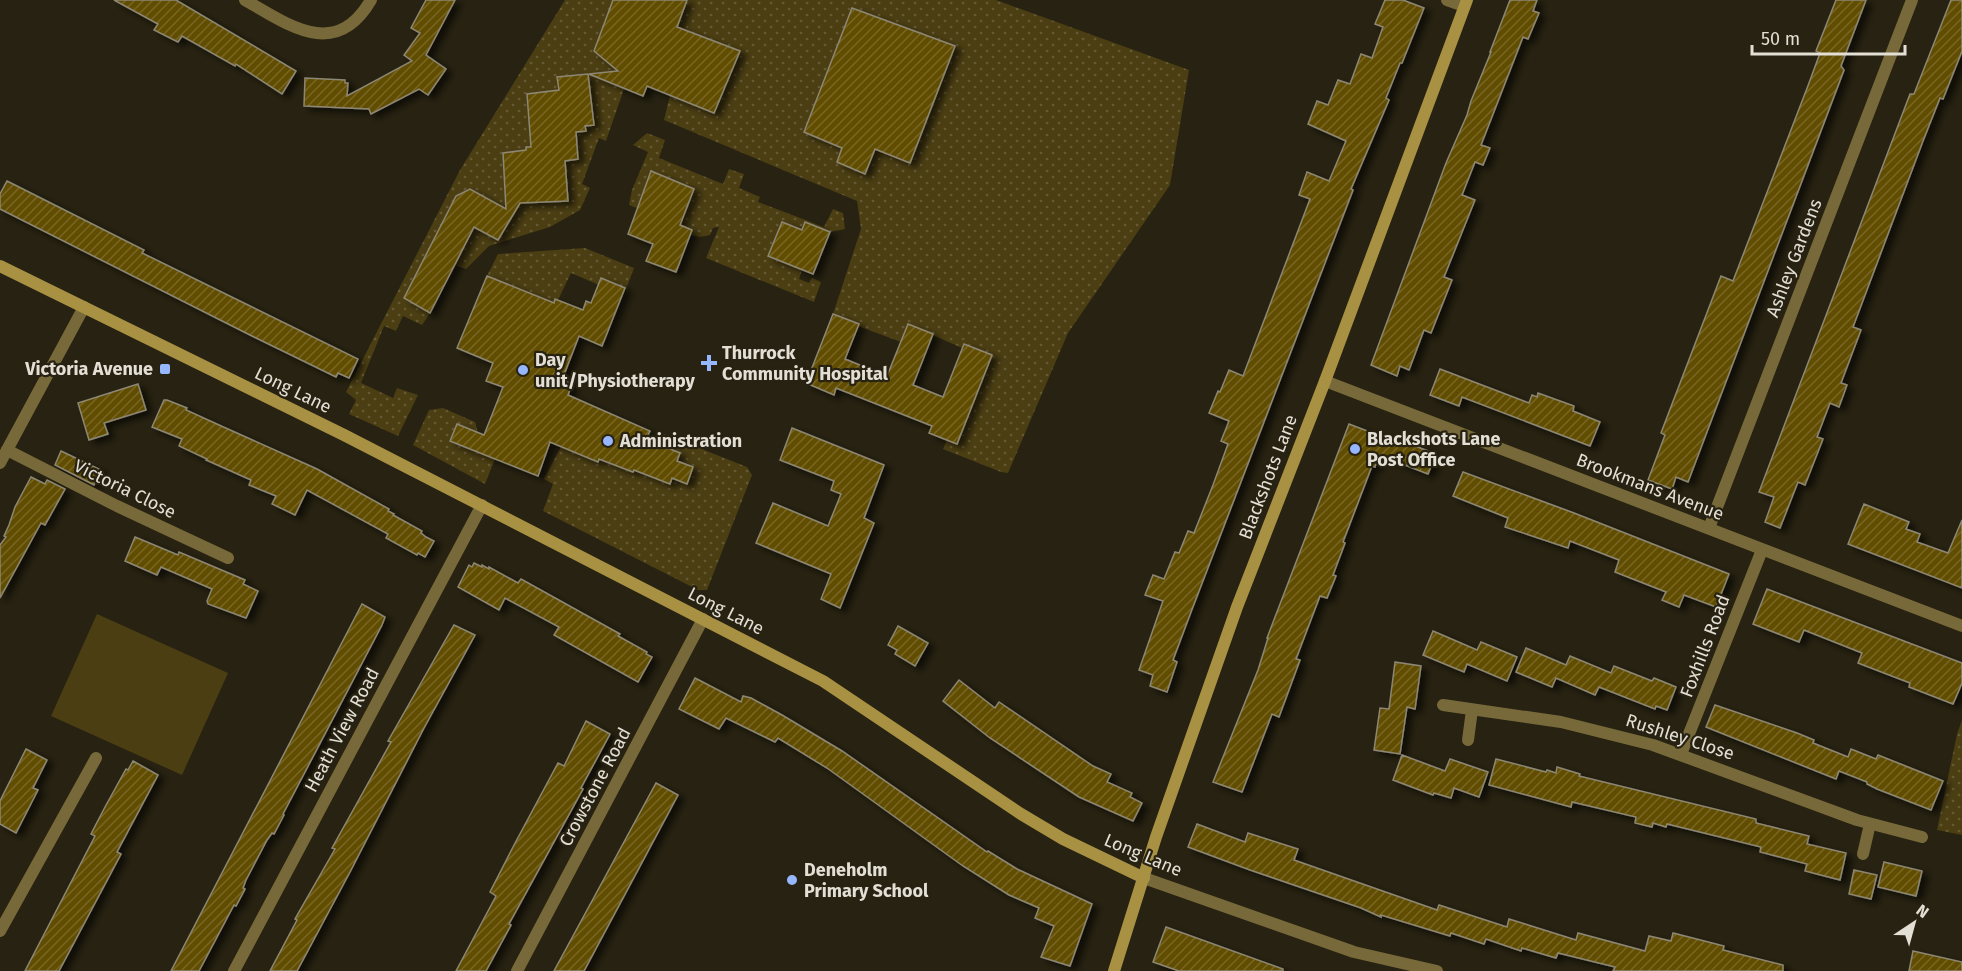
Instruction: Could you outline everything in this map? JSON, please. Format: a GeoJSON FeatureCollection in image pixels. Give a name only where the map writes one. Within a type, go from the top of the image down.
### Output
{"type":"FeatureCollection","features":[{"type":"Feature","properties":{"kind":"street"},"geometry":{"type":"LineString","coordinates":[[245,0],[270,15],[313,34],[338,33],[362,15],[371,0]]}},
{"type":"Feature","properties":{"kind":"street"},"geometry":{"type":"LineString","coordinates":[[1447,0],[1466,3]]}},
{"type":"Feature","properties":{"kind":"street","name":"Ashley Gardens"},"geometry":{"type":"LineString","coordinates":[[1709,528],[1912,0]]}},
{"type":"Feature","properties":{"kind":"street","name":"Blackshots Lane"},"geometry":{"type":"LineString","coordinates":[[1114,971],[1156,837],[1237,607],[1325,381],[1466,3]]}},
{"type":"Feature","properties":{"kind":"street","name":"Long Lane"},"geometry":{"type":"LineString","coordinates":[[0,266],[335,430],[823,681],[1021,814],[1063,839],[1144,878],[1354,952],[1437,971]]}},
{"type":"Feature","properties":{"kind":"street"},"geometry":{"type":"LineString","coordinates":[[0,463],[84,307]]}},
{"type":"Feature","properties":{"kind":"street","name":"Brookmans Avenue"},"geometry":{"type":"LineString","coordinates":[[1325,381],[1962,626]]}},
{"type":"Feature","properties":{"kind":"street","name":"Victoria Close"},"geometry":{"type":"LineString","coordinates":[[7,450],[117,506],[228,558]]}},
{"type":"Feature","properties":{"kind":"street","name":"Heath View Road"},"geometry":{"type":"LineString","coordinates":[[234,971],[482,505]]}},
{"type":"Feature","properties":{"kind":"street","name":"Foxhills Road"},"geometry":{"type":"LineString","coordinates":[[1682,754],[1762,550]]}},
{"type":"Feature","properties":{"kind":"street","name":"Crowstone Road"},"geometry":{"type":"LineString","coordinates":[[517,971],[703,619]]}},
{"type":"Feature","properties":{"kind":"street","name":"Rushley Close"},"geometry":{"type":"LineString","coordinates":[[1443,705],[1561,722],[1637,741],[1682,754],[1870,824],[1922,837]]}},
{"type":"Feature","properties":{"kind":"street"},"geometry":{"type":"LineString","coordinates":[[1468,740],[1472,710]]}},
{"type":"Feature","properties":{"kind":"street"},"geometry":{"type":"LineString","coordinates":[[0,931],[96,758]]}},
{"type":"Feature","properties":{"kind":"street"},"geometry":{"type":"LineString","coordinates":[[1863,854],[1870,824]]}},
{"type":"Feature","properties":{"kind":"shaded area"},"geometry":{"type":"Polygon","coordinates":[[[565,0],[996,0],[1189,70],[1170,185],[1068,333],[1008,473],[943,449],[947,440],[957,444],[992,355],[964,344],[962,348],[908,324],[901,342],[833,314],[861,229],[857,201],[664,120],[670,95],[652,75],[643,96],[624,89],[606,141],[599,138],[582,184],[590,188],[580,210],[550,227],[489,246],[466,269],[455,265],[474,227],[498,240],[514,213],[470,189],[456,196],[404,298],[430,313],[422,325],[403,316],[396,331],[384,326],[361,383],[393,398],[397,388],[418,395],[398,436],[349,414],[356,400],[346,392],[460,170],[565,0]]]}},
{"type":"Feature","properties":{"kind":"shaded area"},"geometry":{"type":"Polygon","coordinates":[[[647,133],[665,140],[659,158],[723,184],[729,169],[744,174],[739,188],[760,197],[758,202],[824,227],[833,209],[843,213],[845,229],[830,232],[805,222],[802,230],[782,223],[769,255],[802,270],[799,279],[809,283],[812,278],[821,282],[814,302],[706,258],[719,227],[713,228],[710,235],[699,237],[691,235],[692,230],[629,205],[632,190],[648,152],[633,145],[647,133]]]}},
{"type":"Feature","properties":{"kind":"shaded area"},"geometry":{"type":"Polygon","coordinates":[[[585,248],[634,268],[626,289],[602,279],[599,285],[571,273],[558,300],[555,299],[554,303],[487,276],[498,254],[585,248]]]}},
{"type":"Feature","properties":{"kind":"shaded area"},"geometry":{"type":"Polygon","coordinates":[[[443,408],[475,422],[478,433],[457,424],[450,441],[495,459],[485,484],[413,445],[429,410],[443,408]]]}},
{"type":"Feature","properties":{"kind":"shaded area"},"geometry":{"type":"Polygon","coordinates":[[[664,434],[747,467],[752,475],[707,590],[698,590],[543,511],[553,484],[544,479],[563,443],[593,456],[592,460],[597,462],[599,459],[632,472],[635,466],[670,483],[672,478],[687,484],[693,467],[677,461],[680,453],[660,445],[664,434]]]}},
{"type":"Feature","properties":{"kind":"shaded area"},"geometry":{"type":"Polygon","coordinates":[[[97,614],[228,673],[182,775],[51,716],[97,614]]]}},
{"type":"Feature","properties":{"kind":"shaded area"},"geometry":{"type":"Polygon","coordinates":[[[1962,720],[1962,835],[1937,830],[1962,720]]]}},
{"type":"Feature","properties":{"kind":"building"},"geometry":{"type":"Polygon","coordinates":[[[114,0],[176,0],[296,71],[282,94],[236,64],[235,66],[182,36],[178,42],[154,30],[158,24],[114,0]]]}},
{"type":"Feature","properties":{"kind":"building"},"geometry":{"type":"Polygon","coordinates":[[[426,0],[455,0],[426,55],[446,69],[428,95],[419,89],[371,114],[369,109],[304,106],[305,78],[345,80],[345,83],[348,83],[347,96],[412,61],[404,55],[420,33],[411,28],[426,0]]]}},
{"type":"Feature","properties":{"kind":"building"},"geometry":{"type":"Polygon","coordinates":[[[613,0],[687,0],[677,27],[740,51],[714,113],[647,86],[643,96],[589,74],[618,71],[594,51],[613,0]]]}},
{"type":"Feature","properties":{"kind":"building"},"geometry":{"type":"Polygon","coordinates":[[[1385,0],[1403,0],[1424,8],[1386,98],[1389,100],[1351,189],[1353,190],[1191,612],[1173,660],[1177,662],[1167,692],[1150,686],[1153,675],[1139,670],[1163,601],[1145,595],[1153,575],[1164,579],[1175,552],[1179,553],[1188,531],[1194,533],[1213,485],[1228,444],[1221,441],[1229,421],[1209,413],[1229,370],[1243,376],[1310,199],[1299,195],[1307,172],[1329,181],[1346,141],[1308,124],[1317,101],[1328,105],[1338,80],[1350,84],[1361,54],[1372,58],[1383,27],[1375,24],[1385,0]]]}},
{"type":"Feature","properties":{"kind":"building"},"geometry":{"type":"Polygon","coordinates":[[[1510,0],[1537,0],[1533,11],[1539,13],[1528,39],[1523,37],[1481,145],[1490,148],[1483,165],[1475,162],[1462,195],[1475,200],[1444,277],[1452,280],[1431,333],[1424,330],[1409,370],[1400,366],[1397,376],[1371,365],[1510,0]]]}},
{"type":"Feature","properties":{"kind":"building"},"geometry":{"type":"Polygon","coordinates":[[[1836,0],[1866,0],[1841,66],[1844,70],[1688,482],[1676,477],[1672,489],[1648,480],[1665,435],[1661,433],[1721,276],[1733,281],[1820,53],[1816,51],[1836,0]]]}},
{"type":"Feature","properties":{"kind":"building"},"geometry":{"type":"Polygon","coordinates":[[[1951,0],[1962,0],[1962,51],[1923,141],[1853,327],[1861,330],[1841,383],[1847,385],[1839,407],[1830,403],[1817,437],[1823,439],[1805,485],[1798,482],[1780,528],[1765,522],[1774,497],[1759,492],[1910,94],[1914,94],[1951,0]]]}},
{"type":"Feature","properties":{"kind":"building"},"geometry":{"type":"Polygon","coordinates":[[[852,8],[955,46],[910,163],[875,149],[865,174],[837,162],[842,148],[804,132],[852,8]]]}},
{"type":"Feature","properties":{"kind":"building"},"geometry":{"type":"Polygon","coordinates":[[[588,74],[594,125],[585,126],[586,131],[576,132],[578,159],[565,161],[568,201],[520,203],[498,240],[474,227],[430,313],[404,298],[456,196],[470,189],[506,209],[503,153],[526,150],[526,147],[531,147],[527,94],[559,90],[557,77],[588,74]]]}},
{"type":"Feature","properties":{"kind":"building"},"geometry":{"type":"Polygon","coordinates":[[[651,171],[694,189],[680,225],[692,230],[676,272],[646,261],[653,244],[628,234],[651,171]]]}},
{"type":"Feature","properties":{"kind":"building"},"geometry":{"type":"Polygon","coordinates":[[[7,181],[144,250],[142,253],[358,359],[349,378],[338,373],[336,377],[0,209],[0,194],[7,181]]]}},
{"type":"Feature","properties":{"kind":"building"},"geometry":{"type":"Polygon","coordinates":[[[782,222],[802,230],[805,222],[830,232],[813,274],[768,256],[782,222]]]}},
{"type":"Feature","properties":{"kind":"building","name":"Day unit/Physiotherapy"},"geometry":{"type":"Polygon","coordinates":[[[487,276],[554,303],[555,299],[583,310],[586,301],[591,303],[601,278],[625,288],[602,346],[579,336],[562,380],[572,384],[568,395],[650,431],[646,439],[680,453],[677,461],[693,467],[687,484],[672,478],[670,484],[599,459],[598,462],[550,442],[538,476],[450,441],[457,424],[484,435],[503,387],[486,381],[493,363],[457,348],[487,276]]]}},
{"type":"Feature","properties":{"kind":"building"},"geometry":{"type":"Polygon","coordinates":[[[833,314],[859,324],[845,359],[887,376],[908,324],[933,334],[913,385],[943,397],[964,344],[992,355],[957,444],[929,433],[932,426],[836,388],[834,395],[806,383],[833,314]]]}},
{"type":"Feature","properties":{"kind":"building"},"geometry":{"type":"Polygon","coordinates":[[[1440,369],[1529,403],[1532,395],[1537,397],[1538,393],[1574,406],[1573,411],[1600,422],[1590,446],[1462,397],[1459,406],[1430,395],[1440,369]]]}},
{"type":"Feature","properties":{"kind":"building"},"geometry":{"type":"Polygon","coordinates":[[[138,384],[146,410],[104,423],[108,434],[89,440],[78,403],[138,384]]]}},
{"type":"Feature","properties":{"kind":"building"},"geometry":{"type":"Polygon","coordinates":[[[164,400],[187,408],[186,410],[317,469],[389,509],[388,511],[393,515],[422,531],[421,533],[434,541],[425,557],[418,553],[417,555],[386,538],[388,534],[307,490],[295,515],[272,504],[276,496],[249,485],[251,480],[179,446],[182,439],[152,427],[164,400]]]}},
{"type":"Feature","properties":{"kind":"building"},"geometry":{"type":"Polygon","coordinates":[[[1349,424],[1401,444],[1402,441],[1436,454],[1428,474],[1379,455],[1375,467],[1372,466],[1343,542],[1345,543],[1333,575],[1336,576],[1327,598],[1320,596],[1296,659],[1300,660],[1279,717],[1272,714],[1242,792],[1213,782],[1258,670],[1267,638],[1349,424]]]}},
{"type":"Feature","properties":{"kind":"building"},"geometry":{"type":"Polygon","coordinates":[[[792,428],[884,465],[864,518],[874,523],[840,608],[821,599],[831,574],[756,543],[773,503],[828,526],[841,494],[831,490],[834,481],[780,460],[792,428]]]}},
{"type":"Feature","properties":{"kind":"building"},"geometry":{"type":"Polygon","coordinates":[[[61,451],[101,470],[94,485],[55,465],[61,451]]]}},
{"type":"Feature","properties":{"kind":"building"},"geometry":{"type":"Polygon","coordinates":[[[1463,472],[1729,574],[1716,607],[1684,595],[1679,607],[1662,600],[1666,592],[1615,572],[1619,560],[1570,541],[1568,548],[1505,527],[1508,518],[1453,496],[1463,472]]]}},
{"type":"Feature","properties":{"kind":"building"},"geometry":{"type":"Polygon","coordinates":[[[31,477],[45,484],[47,480],[65,489],[45,525],[41,523],[0,598],[0,545],[6,537],[4,536],[15,507],[31,477]]]}},
{"type":"Feature","properties":{"kind":"building"},"geometry":{"type":"Polygon","coordinates":[[[1864,504],[1909,522],[1906,529],[1920,534],[1917,542],[1948,553],[1962,520],[1962,588],[1848,544],[1864,504]]]}},
{"type":"Feature","properties":{"kind":"building"},"geometry":{"type":"Polygon","coordinates":[[[135,537],[178,555],[179,552],[245,580],[243,584],[258,591],[246,618],[208,604],[212,589],[161,567],[157,575],[125,561],[135,537]]]}},
{"type":"Feature","properties":{"kind":"building"},"geometry":{"type":"Polygon","coordinates":[[[474,563],[489,569],[489,567],[518,583],[521,579],[620,634],[618,636],[647,652],[646,654],[652,657],[638,682],[554,635],[559,627],[505,598],[499,610],[458,587],[469,565],[472,567],[474,563]]]}},
{"type":"Feature","properties":{"kind":"building"},"geometry":{"type":"Polygon","coordinates":[[[1767,589],[1962,663],[1962,683],[1953,704],[1909,687],[1910,683],[1858,663],[1862,653],[1804,630],[1799,642],[1753,624],[1767,589]]]}},
{"type":"Feature","properties":{"kind":"building"},"geometry":{"type":"Polygon","coordinates":[[[362,604],[385,617],[284,815],[274,834],[272,833],[267,840],[246,880],[243,888],[245,889],[199,971],[171,971],[362,604]]]}},
{"type":"Feature","properties":{"kind":"building"},"geometry":{"type":"Polygon","coordinates":[[[454,625],[475,635],[350,872],[297,971],[270,971],[297,920],[295,919],[335,849],[332,848],[391,742],[388,741],[454,625]]]}},
{"type":"Feature","properties":{"kind":"building"},"geometry":{"type":"Polygon","coordinates":[[[898,626],[928,643],[915,666],[895,654],[897,650],[888,645],[898,626]]]}},
{"type":"Feature","properties":{"kind":"building"},"geometry":{"type":"Polygon","coordinates":[[[1433,631],[1477,650],[1481,642],[1517,657],[1507,681],[1467,664],[1464,672],[1423,655],[1433,631]]]}},
{"type":"Feature","properties":{"kind":"building"},"geometry":{"type":"Polygon","coordinates":[[[1526,648],[1566,665],[1570,656],[1611,673],[1614,666],[1652,681],[1654,678],[1676,687],[1667,710],[1656,706],[1655,709],[1599,687],[1595,695],[1556,678],[1552,687],[1516,672],[1526,648]]]}},
{"type":"Feature","properties":{"kind":"building"},"geometry":{"type":"Polygon","coordinates":[[[1395,662],[1421,666],[1415,709],[1407,707],[1400,754],[1374,750],[1380,708],[1389,709],[1395,662]]]}},
{"type":"Feature","properties":{"kind":"building"},"geometry":{"type":"Polygon","coordinates":[[[695,678],[741,702],[743,696],[751,698],[782,715],[842,751],[987,852],[1017,869],[1092,904],[1070,966],[1041,957],[1054,926],[1035,918],[1039,908],[1009,895],[963,866],[827,768],[778,738],[775,742],[726,718],[719,729],[679,709],[695,678]]]}},
{"type":"Feature","properties":{"kind":"building"},"geometry":{"type":"Polygon","coordinates":[[[959,680],[995,708],[999,702],[1093,766],[1111,774],[1107,782],[1132,793],[1130,797],[1142,803],[1133,821],[1079,797],[990,738],[943,701],[959,680]]]}},
{"type":"Feature","properties":{"kind":"building"},"geometry":{"type":"Polygon","coordinates":[[[1715,705],[1797,733],[1814,740],[1813,743],[1848,757],[1851,749],[1876,759],[1878,755],[1943,781],[1931,810],[1839,771],[1836,779],[1706,727],[1715,705]]]}},
{"type":"Feature","properties":{"kind":"building"},"geometry":{"type":"Polygon","coordinates":[[[586,721],[610,734],[581,788],[583,789],[509,924],[511,925],[486,971],[456,971],[496,896],[490,892],[514,845],[558,763],[564,766],[586,721]]]}},
{"type":"Feature","properties":{"kind":"building"},"geometry":{"type":"Polygon","coordinates":[[[26,749],[47,760],[33,788],[38,790],[16,833],[0,824],[0,801],[26,749]]]}},
{"type":"Feature","properties":{"kind":"building"},"geometry":{"type":"Polygon","coordinates":[[[1402,755],[1445,771],[1450,759],[1488,772],[1479,797],[1454,788],[1451,798],[1434,793],[1433,795],[1393,780],[1402,755]]]}},
{"type":"Feature","properties":{"kind":"building"},"geometry":{"type":"Polygon","coordinates":[[[1496,759],[1546,772],[1547,770],[1556,773],[1557,767],[1580,774],[1579,776],[1756,819],[1756,823],[1809,836],[1807,844],[1846,853],[1840,880],[1805,871],[1807,864],[1760,852],[1761,847],[1667,824],[1666,827],[1653,823],[1652,827],[1635,823],[1636,817],[1572,802],[1571,807],[1489,785],[1496,759]]]}},
{"type":"Feature","properties":{"kind":"building"},"geometry":{"type":"Polygon","coordinates":[[[133,761],[158,775],[117,852],[121,854],[59,971],[25,971],[95,836],[91,834],[126,769],[128,770],[133,761]]]}},
{"type":"Feature","properties":{"kind":"building"},"geometry":{"type":"Polygon","coordinates":[[[656,783],[678,795],[584,971],[554,971],[656,783]]]}},
{"type":"Feature","properties":{"kind":"building"},"geometry":{"type":"Polygon","coordinates":[[[1197,824],[1245,842],[1248,833],[1298,849],[1294,860],[1437,910],[1439,905],[1507,927],[1509,919],[1576,940],[1578,933],[1645,951],[1649,936],[1671,941],[1673,933],[1724,946],[1723,950],[1783,965],[1783,971],[1613,971],[1615,967],[1558,953],[1556,958],[1522,948],[1521,951],[1486,939],[1484,944],[1451,933],[1450,936],[1381,915],[1381,917],[1188,847],[1197,824]]]}},
{"type":"Feature","properties":{"kind":"building"},"geometry":{"type":"Polygon","coordinates":[[[1884,862],[1922,871],[1916,896],[1878,887],[1884,862]]]}},
{"type":"Feature","properties":{"kind":"building"},"geometry":{"type":"Polygon","coordinates":[[[1854,870],[1877,875],[1871,899],[1849,894],[1854,870]]]}},
{"type":"Feature","properties":{"kind":"building"},"geometry":{"type":"Polygon","coordinates":[[[1166,927],[1283,969],[1283,971],[1179,971],[1153,962],[1166,927]]]}},
{"type":"Feature","properties":{"kind":"building"},"geometry":{"type":"Polygon","coordinates":[[[1913,951],[1962,962],[1962,971],[1909,971],[1913,951]]]}},
{"type":"Feature","properties":{"kind":"place","name":"Thurrock Community Hospital"},"geometry":{"type":"Point","coordinates":[709,363]}},
{"type":"Feature","properties":{"kind":"place","name":"Victoria Avenue"},"geometry":{"type":"Point","coordinates":[165,369]}},
{"type":"Feature","properties":{"kind":"place","name":"Day unit/Physiotherapy"},"geometry":{"type":"Point","coordinates":[523,370]}},
{"type":"Feature","properties":{"kind":"place","name":"Administration"},"geometry":{"type":"Point","coordinates":[608,441]}},
{"type":"Feature","properties":{"kind":"place","name":"Blackshots Lane Post Office"},"geometry":{"type":"Point","coordinates":[1355,449]}},
{"type":"Feature","properties":{"kind":"place","name":"Deneholm Primary School"},"geometry":{"type":"Point","coordinates":[792,880]}}]}
